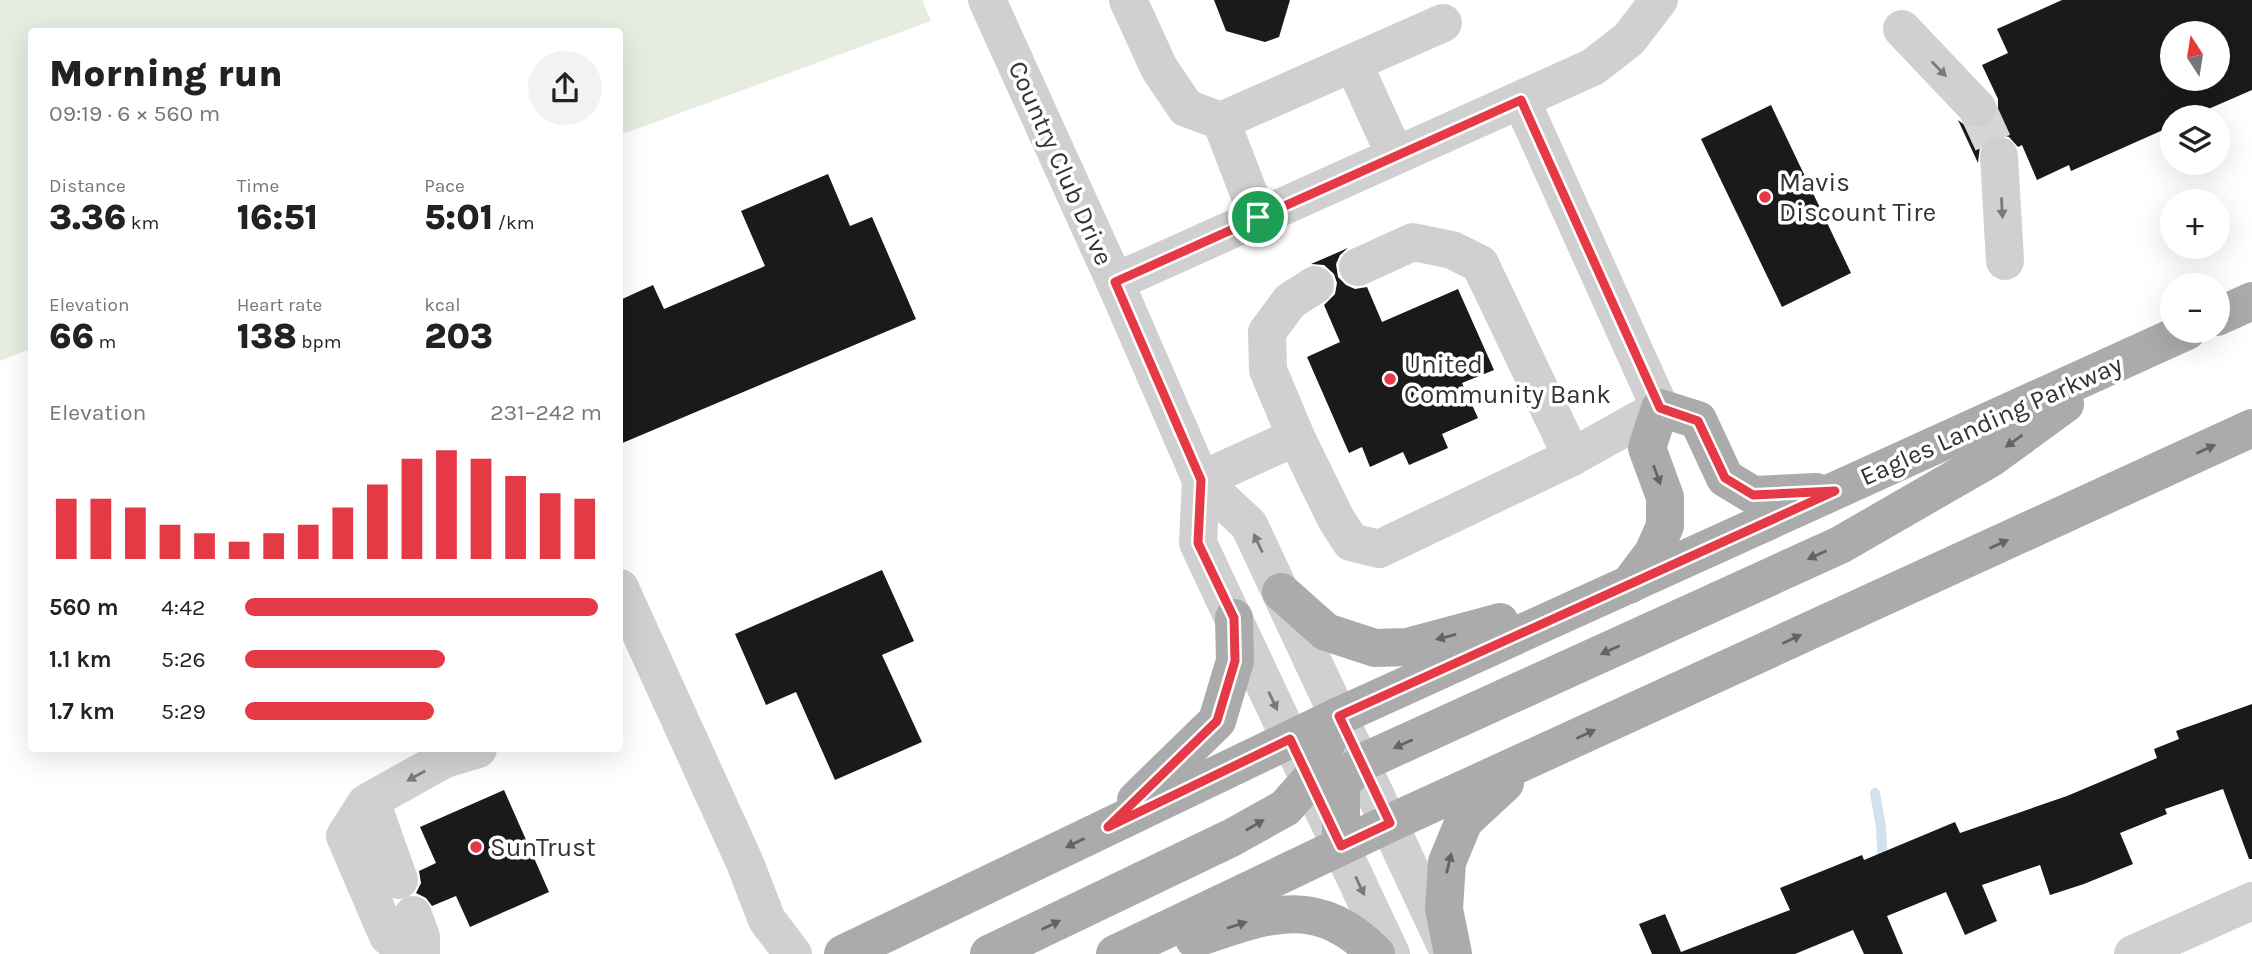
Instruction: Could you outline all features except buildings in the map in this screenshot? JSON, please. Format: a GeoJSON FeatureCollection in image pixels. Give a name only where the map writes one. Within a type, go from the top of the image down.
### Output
{"type":"FeatureCollection","features":[{"type":"Feature","properties":{"kind":"main road"},"geometry":{"type":"LineString","coordinates":[[2230,311],[2252,301]]}},
{"type":"Feature","properties":{"kind":"main road","name":"Eagles Landing Parkway"},"geometry":{"type":"LineString","coordinates":[[843,954],[1339,716],[2161,343]]}},
{"type":"Feature","properties":{"kind":"main road"},"geometry":{"type":"LineString","coordinates":[[1341,846],[1340,784],[1362,763],[1840,545],[1991,458],[2128,358]]}},
{"type":"Feature","properties":{"kind":"main road"},"geometry":{"type":"LineString","coordinates":[[1280,592],[1326,632],[1375,648],[1407,647],[1472,631],[1629,584],[1653,553],[1665,526],[1665,497],[1647,448],[1660,408],[1698,421],[1725,478],[1753,495],[1835,491]]}},
{"type":"Feature","properties":{"kind":"main road"},"geometry":{"type":"LineString","coordinates":[[1115,954],[1390,823],[2252,428]]}},
{"type":"Feature","properties":{"kind":"main road"},"geometry":{"type":"LineString","coordinates":[[1108,827],[1217,721],[1235,661],[1234,618]]}},
{"type":"Feature","properties":{"kind":"main road"},"geometry":{"type":"LineString","coordinates":[[989,954],[1231,838],[1285,808],[1310,780],[1339,716]]}},
{"type":"Feature","properties":{"kind":"main road"},"geometry":{"type":"LineString","coordinates":[[1451,954],[1444,909],[1447,862],[1464,821],[1495,791],[1543,753]]}},
{"type":"Feature","properties":{"kind":"main road"},"geometry":{"type":"LineString","coordinates":[[1153,953],[1256,918],[1283,914],[1315,916],[1337,923],[1358,936],[1376,954]]}},
{"type":"Feature","properties":{"kind":"street","name":"Country Club Drive"},"geometry":{"type":"LineString","coordinates":[[986,0],[1115,282],[1201,480],[1249,524],[1451,954]]}},
{"type":"Feature","properties":{"kind":"street"},"geometry":{"type":"LineString","coordinates":[[1115,282],[1593,67],[1629,39],[1659,0]]}},
{"type":"Feature","properties":{"kind":"street"},"geometry":{"type":"LineString","coordinates":[[1138,8],[1159,68],[1186,108],[1221,121],[1443,23]]}},
{"type":"Feature","properties":{"kind":"street"},"geometry":{"type":"LineString","coordinates":[[1902,29],[1977,108]]}},
{"type":"Feature","properties":{"kind":"street"},"geometry":{"type":"LineString","coordinates":[[1353,63],[1395,155]]}},
{"type":"Feature","properties":{"kind":"street"},"geometry":{"type":"LineString","coordinates":[[1315,285],[1290,301],[1267,332],[1268,370],[1296,437],[1336,519],[1351,542],[1379,549],[1572,457],[1660,408],[1521,100]]}},
{"type":"Feature","properties":{"kind":"street"},"geometry":{"type":"LineString","coordinates":[[1221,121],[1258,217]]}},
{"type":"Feature","properties":{"kind":"street"},"geometry":{"type":"LineString","coordinates":[[1999,156],[2005,261]]}},
{"type":"Feature","properties":{"kind":"street"},"geometry":{"type":"LineString","coordinates":[[1358,267],[1413,242],[1452,250],[1480,264],[1572,457]]}},
{"type":"Feature","properties":{"kind":"street"},"geometry":{"type":"LineString","coordinates":[[1201,480],[1296,437]]}},
{"type":"Feature","properties":{"kind":"street","name":"Country Club Drive"},"geometry":{"type":"LineString","coordinates":[[1201,480],[1198,543],[1391,954]]}},
{"type":"Feature","properties":{"kind":"street"},"geometry":{"type":"LineString","coordinates":[[623,595],[745,863],[766,920],[793,954]]}},
{"type":"Feature","properties":{"kind":"street"},"geometry":{"type":"LineString","coordinates":[[408,954],[388,936],[345,836],[366,803],[446,759],[468,752]]}},
{"type":"Feature","properties":{"kind":"street"},"geometry":{"type":"LineString","coordinates":[[371,801],[399,880]]}},
{"type":"Feature","properties":{"kind":"street"},"geometry":{"type":"LineString","coordinates":[[2133,954],[2252,901]]}},
{"type":"Feature","properties":{"kind":"street"},"geometry":{"type":"LineString","coordinates":[[412,915],[421,937],[421,954]]}},
{"type":"Feature","properties":{"kind":"shaded area"},"geometry":{"type":"Polygon","coordinates":[[[0,0],[922,0],[931,21],[623,134],[623,28],[28,28],[28,350],[0,361],[0,0]]]}},
{"type":"Feature","properties":{"kind":"waterway"},"geometry":{"type":"LineString","coordinates":[[1875,793],[1881,827],[1883,866]]}},
{"type":"Feature","properties":{"kind":"tunnel"},"geometry":{"type":"LineString","coordinates":[[1977,108],[1999,156]]}},
{"type":"Feature","properties":{"kind":"place","name":"Mavis Discount Tire"},"geometry":{"type":"Point","coordinates":[1765,197]}},
{"type":"Feature","properties":{"kind":"place","name":"United Community Bank"},"geometry":{"type":"Point","coordinates":[1390,379]}},
{"type":"Feature","properties":{"kind":"place","name":"SunTrust"},"geometry":{"type":"Point","coordinates":[476,847]}},
{"type":"Feature","properties":{"kind":"route"},"geometry":{"type":"LineString","coordinates":[[1521,100],[1660,408],[1698,421],[1725,478],[1753,495],[1835,491],[1339,716],[1390,823],[1341,846],[1290,739],[1108,827],[1217,721],[1235,661],[1234,618],[1198,543],[1201,480],[1115,282],[1258,217],[1521,100]]}}]}
